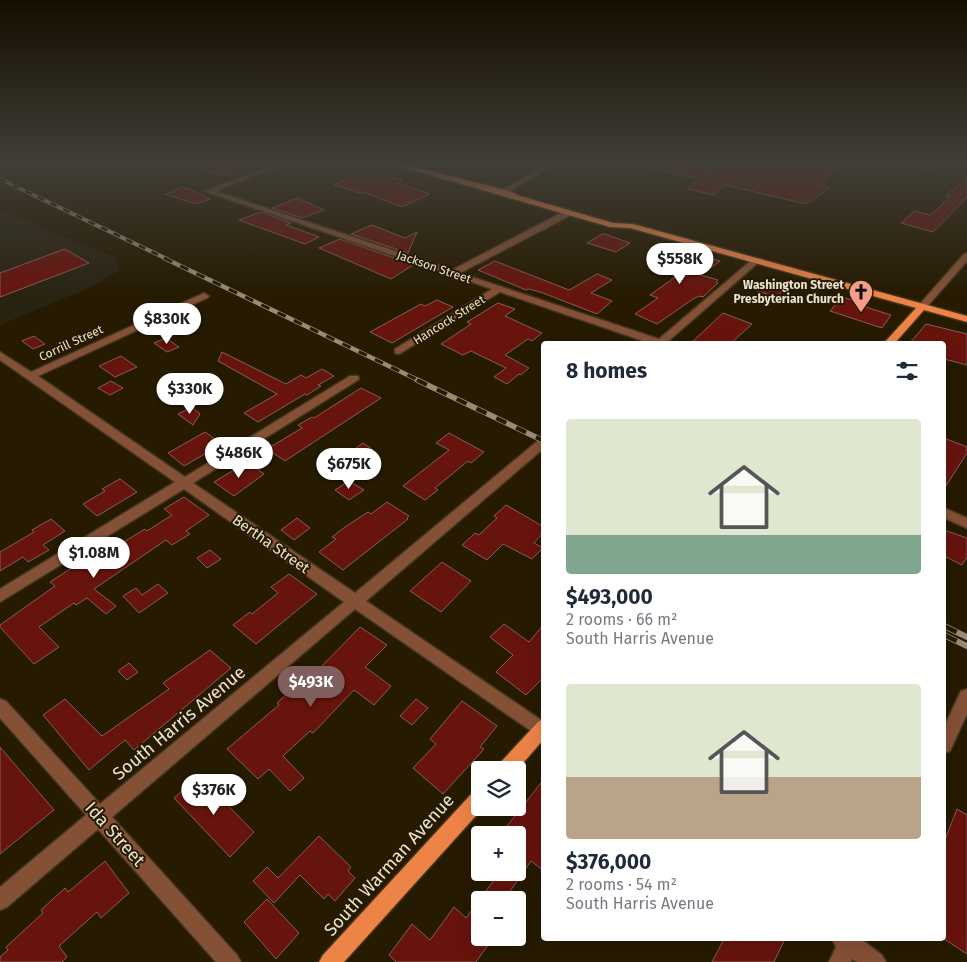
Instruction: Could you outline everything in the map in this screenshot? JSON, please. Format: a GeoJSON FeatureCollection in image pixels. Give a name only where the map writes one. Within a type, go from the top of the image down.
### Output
{"type":"FeatureCollection","features":[{"type":"Feature","properties":{"kind":"main road"},"geometry":{"type":"LineString","coordinates":[[549,207],[613,225],[630,226],[967,319]]}},
{"type":"Feature","properties":{"kind":"main road"},"geometry":{"type":"LineString","coordinates":[[571,207],[620,220],[630,226]]}},
{"type":"Feature","properties":{"kind":"main road"},"geometry":{"type":"LineString","coordinates":[[891,341],[922,307]]}},
{"type":"Feature","properties":{"kind":"main road"},"geometry":{"type":"LineString","coordinates":[[514,761],[541,732]]}},
{"type":"Feature","properties":{"kind":"main road","name":"South Warman Avenue"},"geometry":{"type":"LineString","coordinates":[[330,962],[471,807]]}},
{"type":"Feature","properties":{"kind":"street","name":"Jackson Street"},"geometry":{"type":"LineString","coordinates":[[255,207],[654,341]]}},
{"type":"Feature","properties":{"kind":"street"},"geometry":{"type":"LineString","coordinates":[[452,273],[568,213]]}},
{"type":"Feature","properties":{"kind":"street"},"geometry":{"type":"LineString","coordinates":[[922,307],[967,256]]}},
{"type":"Feature","properties":{"kind":"street"},"geometry":{"type":"LineString","coordinates":[[662,341],[756,261]]}},
{"type":"Feature","properties":{"kind":"street","name":"Hancock Street"},"geometry":{"type":"LineString","coordinates":[[399,351],[499,289]]}},
{"type":"Feature","properties":{"kind":"street","name":"Corrill Street"},"geometry":{"type":"LineString","coordinates":[[30,376],[204,296]]}},
{"type":"Feature","properties":{"kind":"street","name":"Bertha Street"},"geometry":{"type":"LineString","coordinates":[[0,355],[541,729]]}},
{"type":"Feature","properties":{"kind":"street"},"geometry":{"type":"LineString","coordinates":[[0,596],[354,378]]}},
{"type":"Feature","properties":{"kind":"street","name":"South Harris Avenue"},"geometry":{"type":"LineString","coordinates":[[0,900],[541,445]]}},
{"type":"Feature","properties":{"kind":"street"},"geometry":{"type":"LineString","coordinates":[[946,514],[967,523]]}},
{"type":"Feature","properties":{"kind":"street"},"geometry":{"type":"LineString","coordinates":[[946,741],[967,696]]}},
{"type":"Feature","properties":{"kind":"street","name":"Ida Street"},"geometry":{"type":"LineString","coordinates":[[0,706],[230,962]]}},
{"type":"Feature","properties":{"kind":"street"},"geometry":{"type":"LineString","coordinates":[[846,946],[875,962]]}},
{"type":"Feature","properties":{"kind":"shaded area"},"geometry":{"type":"Polygon","coordinates":[[[0,210],[116,258],[120,270],[89,288],[0,325],[0,210]]]}},
{"type":"Feature","properties":{"kind":"building"},"geometry":{"type":"Polygon","coordinates":[[[317,207],[324,210],[302,218],[272,208],[317,207]]]}},
{"type":"Feature","properties":{"kind":"building"},"geometry":{"type":"Polygon","coordinates":[[[939,207],[957,207],[933,232],[901,223],[914,211],[930,215],[939,207]]]}},
{"type":"Feature","properties":{"kind":"building"},"geometry":{"type":"Polygon","coordinates":[[[261,212],[291,223],[286,225],[319,237],[305,244],[239,220],[261,212]]]}},
{"type":"Feature","properties":{"kind":"building"},"geometry":{"type":"Polygon","coordinates":[[[372,225],[405,238],[417,232],[408,253],[351,234],[372,225]]]}},
{"type":"Feature","properties":{"kind":"building"},"geometry":{"type":"Polygon","coordinates":[[[602,234],[630,243],[616,252],[587,243],[602,234]]]}},
{"type":"Feature","properties":{"kind":"building"},"geometry":{"type":"Polygon","coordinates":[[[340,239],[413,265],[391,279],[319,248],[340,239]]]}},
{"type":"Feature","properties":{"kind":"building"},"geometry":{"type":"Polygon","coordinates":[[[65,249],[89,263],[0,297],[0,273],[65,249]]]}},
{"type":"Feature","properties":{"kind":"building"},"geometry":{"type":"Polygon","coordinates":[[[680,250],[720,261],[701,275],[718,280],[716,282],[718,283],[703,297],[699,296],[693,299],[657,324],[635,314],[658,298],[650,295],[678,275],[656,267],[680,250]]]}},
{"type":"Feature","properties":{"kind":"building"},"geometry":{"type":"Polygon","coordinates":[[[495,261],[569,290],[597,274],[612,280],[591,293],[612,301],[597,314],[543,293],[529,289],[526,290],[478,270],[495,261]]]}},
{"type":"Feature","properties":{"kind":"building"},"geometry":{"type":"Polygon","coordinates":[[[766,279],[788,286],[776,297],[755,290],[766,279]]]}},
{"type":"Feature","properties":{"kind":"building","name":"Washington Street Presbyterian Church"},"geometry":{"type":"Polygon","coordinates":[[[842,297],[858,302],[856,304],[891,315],[882,328],[830,311],[842,297]]]}},
{"type":"Feature","properties":{"kind":"building"},"geometry":{"type":"Polygon","coordinates":[[[437,300],[453,307],[392,343],[370,332],[421,304],[425,306],[437,300]]]}},
{"type":"Feature","properties":{"kind":"building"},"geometry":{"type":"Polygon","coordinates":[[[498,303],[515,309],[505,316],[542,333],[532,341],[528,339],[505,355],[529,368],[507,384],[494,377],[506,368],[471,351],[463,355],[441,344],[471,324],[467,322],[498,303]]]}},
{"type":"Feature","properties":{"kind":"building"},"geometry":{"type":"Polygon","coordinates":[[[723,313],[752,324],[733,341],[693,341],[723,313]]]}},
{"type":"Feature","properties":{"kind":"building"},"geometry":{"type":"Polygon","coordinates":[[[926,324],[967,334],[967,365],[946,360],[946,341],[912,341],[926,324]]]}},
{"type":"Feature","properties":{"kind":"building"},"geometry":{"type":"Polygon","coordinates":[[[34,336],[45,344],[33,349],[22,341],[34,336]]]}},
{"type":"Feature","properties":{"kind":"building"},"geometry":{"type":"Polygon","coordinates":[[[166,338],[179,347],[167,352],[154,343],[166,338]]]}},
{"type":"Feature","properties":{"kind":"building"},"geometry":{"type":"Polygon","coordinates":[[[222,352],[286,384],[301,375],[306,378],[322,369],[334,376],[318,385],[321,386],[307,395],[305,394],[258,422],[244,413],[277,394],[218,361],[222,352]]]}},
{"type":"Feature","properties":{"kind":"building"},"geometry":{"type":"Polygon","coordinates":[[[121,356],[137,367],[115,377],[99,366],[121,356]]]}},
{"type":"Feature","properties":{"kind":"building"},"geometry":{"type":"Polygon","coordinates":[[[111,381],[123,388],[110,395],[98,388],[111,381]]]}},
{"type":"Feature","properties":{"kind":"building"},"geometry":{"type":"Polygon","coordinates":[[[361,388],[381,398],[285,461],[267,449],[302,428],[298,425],[312,417],[314,418],[361,388]]]}},
{"type":"Feature","properties":{"kind":"building"},"geometry":{"type":"Polygon","coordinates":[[[192,407],[200,414],[193,425],[178,414],[192,407]]]}},
{"type":"Feature","properties":{"kind":"building"},"geometry":{"type":"Polygon","coordinates":[[[205,432],[222,444],[184,466],[168,453],[205,432]]]}},
{"type":"Feature","properties":{"kind":"building"},"geometry":{"type":"Polygon","coordinates":[[[449,433],[484,452],[471,463],[468,461],[435,488],[438,490],[425,500],[403,486],[449,450],[436,443],[449,433]]]}},
{"type":"Feature","properties":{"kind":"building"},"geometry":{"type":"Polygon","coordinates":[[[946,439],[967,447],[967,453],[946,486],[946,439]]]}},
{"type":"Feature","properties":{"kind":"building"},"geometry":{"type":"Polygon","coordinates":[[[363,443],[373,450],[362,457],[352,451],[363,443]]]}},
{"type":"Feature","properties":{"kind":"building"},"geometry":{"type":"Polygon","coordinates":[[[247,462],[264,474],[234,496],[214,482],[247,462]]]}},
{"type":"Feature","properties":{"kind":"building"},"geometry":{"type":"Polygon","coordinates":[[[120,479],[137,492],[97,516],[83,504],[105,491],[102,489],[120,479]]]}},
{"type":"Feature","properties":{"kind":"building"},"geometry":{"type":"Polygon","coordinates":[[[349,481],[364,490],[349,500],[335,490],[349,481]]]}},
{"type":"Feature","properties":{"kind":"building"},"geometry":{"type":"Polygon","coordinates":[[[184,497],[209,515],[186,531],[190,534],[172,545],[166,540],[94,589],[116,606],[106,614],[87,598],[76,605],[74,603],[39,627],[59,647],[34,664],[0,627],[0,625],[55,586],[50,582],[117,539],[122,543],[145,529],[147,531],[172,515],[164,509],[184,497]]]}},
{"type":"Feature","properties":{"kind":"building"},"geometry":{"type":"Polygon","coordinates":[[[387,502],[409,516],[408,519],[343,570],[319,552],[336,539],[332,537],[345,527],[368,512],[371,514],[387,502]]]}},
{"type":"Feature","properties":{"kind":"building"},"geometry":{"type":"Polygon","coordinates":[[[506,505],[541,525],[541,535],[534,543],[541,547],[541,550],[532,559],[503,544],[487,560],[462,545],[475,533],[479,535],[497,518],[494,516],[506,505]]]}},
{"type":"Feature","properties":{"kind":"building"},"geometry":{"type":"Polygon","coordinates":[[[297,518],[310,528],[294,540],[281,530],[297,518]]]}},
{"type":"Feature","properties":{"kind":"building"},"geometry":{"type":"Polygon","coordinates":[[[51,519],[65,531],[43,545],[49,550],[28,562],[23,557],[0,571],[0,552],[34,532],[32,530],[51,519]]]}},
{"type":"Feature","properties":{"kind":"building"},"geometry":{"type":"Polygon","coordinates":[[[946,531],[967,538],[967,557],[962,565],[946,557],[946,531]]]}},
{"type":"Feature","properties":{"kind":"building"},"geometry":{"type":"Polygon","coordinates":[[[210,550],[221,559],[207,568],[197,558],[210,550]]]}},
{"type":"Feature","properties":{"kind":"building"},"geometry":{"type":"Polygon","coordinates":[[[442,562],[471,581],[441,612],[410,591],[442,562]]]}},
{"type":"Feature","properties":{"kind":"building"},"geometry":{"type":"Polygon","coordinates":[[[289,574],[317,594],[256,644],[233,625],[250,612],[252,614],[278,593],[271,587],[289,574]]]}},
{"type":"Feature","properties":{"kind":"building"},"geometry":{"type":"Polygon","coordinates":[[[158,584],[168,593],[139,613],[123,596],[136,588],[142,595],[158,584]]]}},
{"type":"Feature","properties":{"kind":"building"},"geometry":{"type":"Polygon","coordinates":[[[504,624],[529,642],[541,628],[541,680],[526,695],[496,672],[513,655],[490,637],[504,624]]]}},
{"type":"Feature","properties":{"kind":"building"},"geometry":{"type":"Polygon","coordinates":[[[360,627],[387,645],[365,667],[391,686],[374,705],[354,690],[313,733],[310,731],[283,756],[304,778],[290,791],[269,769],[258,779],[227,749],[279,705],[277,703],[316,666],[319,669],[360,627]]]}},
{"type":"Feature","properties":{"kind":"building"},"geometry":{"type":"Polygon","coordinates":[[[210,650],[231,668],[134,750],[125,740],[89,770],[43,715],[65,699],[102,736],[169,689],[163,683],[210,650]]]}},
{"type":"Feature","properties":{"kind":"building"},"geometry":{"type":"Polygon","coordinates":[[[129,663],[138,672],[127,680],[118,671],[129,663]]]}},
{"type":"Feature","properties":{"kind":"building"},"geometry":{"type":"Polygon","coordinates":[[[416,699],[428,708],[412,725],[400,716],[416,699]]]}},
{"type":"Feature","properties":{"kind":"building"},"geometry":{"type":"Polygon","coordinates":[[[462,701],[497,726],[480,747],[484,749],[471,761],[443,794],[413,768],[436,744],[430,739],[462,701]]]}},
{"type":"Feature","properties":{"kind":"building"},"geometry":{"type":"Polygon","coordinates":[[[0,747],[54,810],[0,854],[0,747]]]}},
{"type":"Feature","properties":{"kind":"building"},"geometry":{"type":"Polygon","coordinates":[[[199,776],[254,832],[230,857],[174,798],[199,776]]]}},
{"type":"Feature","properties":{"kind":"building"},"geometry":{"type":"Polygon","coordinates":[[[541,783],[541,869],[531,861],[526,868],[526,826],[507,826],[515,816],[526,816],[526,802],[541,783]]]}},
{"type":"Feature","properties":{"kind":"building"},"geometry":{"type":"Polygon","coordinates":[[[957,809],[967,815],[967,954],[946,940],[946,837],[957,809]]]}},
{"type":"Feature","properties":{"kind":"building"},"geometry":{"type":"Polygon","coordinates":[[[319,836],[351,867],[348,871],[355,878],[335,901],[328,894],[324,899],[300,875],[274,903],[253,881],[267,867],[278,878],[319,836]]]}},
{"type":"Feature","properties":{"kind":"building"},"geometry":{"type":"Polygon","coordinates":[[[105,861],[129,893],[101,918],[97,912],[59,946],[67,957],[62,962],[0,962],[0,957],[8,950],[6,947],[43,913],[41,910],[65,888],[68,892],[105,861]]]}},
{"type":"Feature","properties":{"kind":"building"},"geometry":{"type":"Polygon","coordinates":[[[493,881],[517,881],[510,891],[486,891],[493,881]]]}},
{"type":"Feature","properties":{"kind":"building"},"geometry":{"type":"Polygon","coordinates":[[[267,899],[299,933],[276,959],[244,922],[267,899]]]}},
{"type":"Feature","properties":{"kind":"building"},"geometry":{"type":"Polygon","coordinates":[[[454,907],[466,918],[471,911],[471,946],[487,946],[476,962],[396,962],[389,955],[412,924],[430,940],[454,907]]]}},
{"type":"Feature","properties":{"kind":"building"},"geometry":{"type":"Polygon","coordinates":[[[723,941],[784,941],[774,962],[712,962],[723,941]]]}},
{"type":"Feature","properties":{"kind":"railway"},"geometry":{"type":"LineString","coordinates":[[58,207],[167,259]]}},
{"type":"Feature","properties":{"kind":"railway"},"geometry":{"type":"LineString","coordinates":[[164,258],[420,381]]}},
{"type":"Feature","properties":{"kind":"railway"},"geometry":{"type":"LineString","coordinates":[[417,380],[541,440]]}},
{"type":"Feature","properties":{"kind":"railway"},"geometry":{"type":"LineString","coordinates":[[946,627],[967,637]]}},
{"type":"Feature","properties":{"kind":"railway"},"geometry":{"type":"LineString","coordinates":[[946,636],[967,646]]}},
{"type":"Feature","properties":{"kind":"place","name":"Washington Street Presbyterian Church"},"geometry":{"type":"Point","coordinates":[861,313]}}]}
